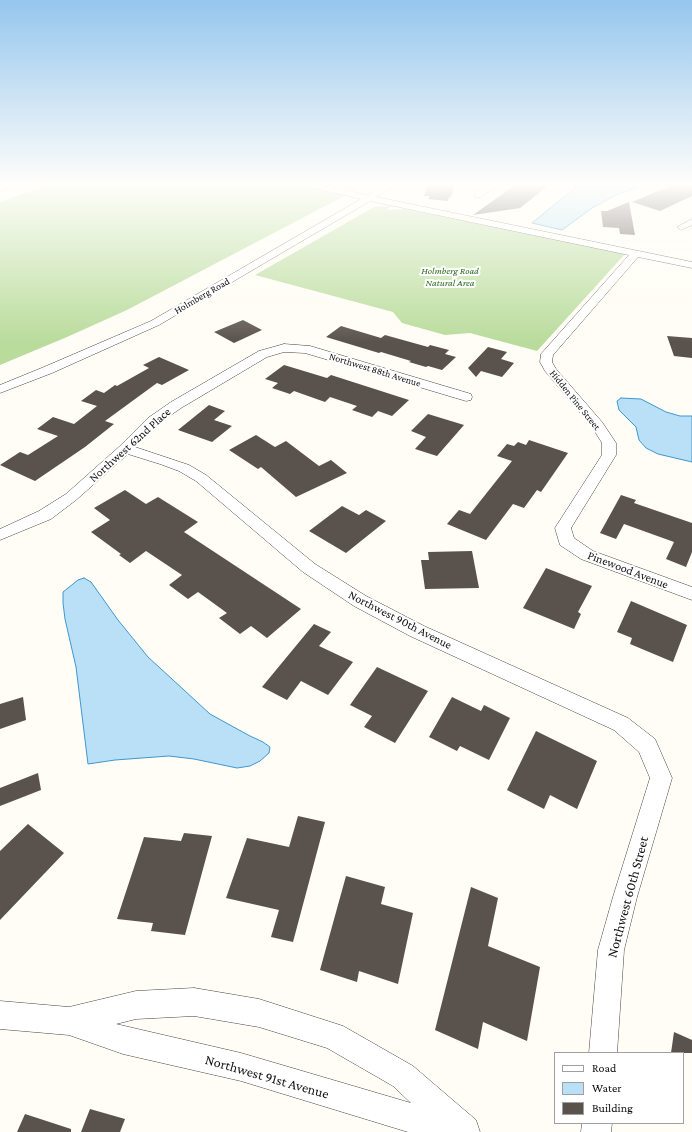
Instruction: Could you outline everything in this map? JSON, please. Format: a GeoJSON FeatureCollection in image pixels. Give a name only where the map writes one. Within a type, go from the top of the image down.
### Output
{"type":"FeatureCollection","features":[{"type":"Feature","properties":{"kind":"street","name":"Holmberg Road"},"geometry":{"type":"LineString","coordinates":[[0,389],[55,367],[155,322],[194,301],[304,236]]}},
{"type":"Feature","properties":{"kind":"street"},"geometry":{"type":"LineString","coordinates":[[552,236],[692,265]]}},
{"type":"Feature","properties":{"kind":"street","name":"Hidden Pine Street"},"geometry":{"type":"LineString","coordinates":[[566,541],[563,528],[609,455],[609,443],[597,425],[551,371],[546,362],[547,354],[636,253]]}},
{"type":"Feature","properties":{"kind":"street","name":"Northwest 88th Avenue"},"geometry":{"type":"LineString","coordinates":[[284,348],[306,349],[466,397]]}},
{"type":"Feature","properties":{"kind":"street","name":"Northwest 62nd Place"},"geometry":{"type":"LineString","coordinates":[[0,535],[45,515],[71,497],[125,449],[153,421],[176,405],[263,354],[284,348]]}},
{"type":"Feature","properties":{"kind":"street","name":"Northwest 90th Avenue"},"geometry":{"type":"LineString","coordinates":[[125,449],[184,468],[201,478],[309,568],[360,601],[417,631],[621,724],[647,746]]}},
{"type":"Feature","properties":{"kind":"street","name":"Pinewood Avenue"},"geometry":{"type":"LineString","coordinates":[[566,541],[587,555],[692,594]]}},
{"type":"Feature","properties":{"kind":"street","name":"Northwest 60th Street"},"geometry":{"type":"LineString","coordinates":[[603,1052],[611,950],[625,896],[661,778],[647,746]]}},
{"type":"Feature","properties":{"kind":"street","name":"Northwest 91st Avenue"},"geometry":{"type":"LineString","coordinates":[[69,1021],[136,1005],[194,1002],[259,1013],[333,1036],[404,1076],[466,1132]]}},
{"type":"Feature","properties":{"kind":"street","name":"Northwest 91st Avenue"},"geometry":{"type":"LineString","coordinates":[[0,1015],[69,1021],[123,1040],[241,1067],[389,1112],[466,1132]]}},
{"type":"Feature","properties":{"kind":"green space"},"geometry":{"type":"Polygon","coordinates":[[[0,236],[268,236],[127,310],[0,365],[0,236]]]}},
{"type":"Feature","properties":{"kind":"green space","name":"Holmberg Road Natural Area"},"geometry":{"type":"Polygon","coordinates":[[[324,236],[536,236],[625,254],[537,351],[470,333],[445,335],[402,323],[393,312],[255,275],[324,236]]]}},
{"type":"Feature","properties":{"kind":"water"},"geometry":{"type":"Polygon","coordinates":[[[621,398],[641,399],[666,412],[680,416],[692,416],[692,462],[658,454],[646,448],[639,440],[636,427],[619,410],[617,401],[621,398]]]}},
{"type":"Feature","properties":{"kind":"water"},"geometry":{"type":"Polygon","coordinates":[[[84,578],[91,582],[118,620],[148,657],[210,714],[263,742],[270,747],[269,753],[260,761],[250,766],[237,768],[194,759],[169,756],[115,760],[88,764],[76,667],[65,619],[63,603],[63,592],[78,580],[84,578]]]}},
{"type":"Feature","properties":{"kind":"building"},"geometry":{"type":"Polygon","coordinates":[[[243,320],[262,330],[234,343],[214,332],[243,320]]]}},
{"type":"Feature","properties":{"kind":"building"},"geometry":{"type":"Polygon","coordinates":[[[341,326],[381,338],[385,335],[428,347],[430,345],[449,350],[445,354],[456,357],[442,370],[428,366],[426,367],[381,352],[379,353],[326,337],[341,326]]]}},
{"type":"Feature","properties":{"kind":"building"},"geometry":{"type":"Polygon","coordinates":[[[667,336],[692,338],[692,358],[674,356],[667,336]]]}},
{"type":"Feature","properties":{"kind":"building"},"geometry":{"type":"Polygon","coordinates":[[[488,347],[507,352],[501,359],[514,363],[502,377],[481,371],[476,377],[468,368],[488,347]]]}},
{"type":"Feature","properties":{"kind":"building"},"geometry":{"type":"Polygon","coordinates":[[[159,357],[189,370],[162,385],[157,383],[105,421],[114,424],[85,447],[35,481],[0,465],[20,452],[28,455],[58,436],[37,429],[53,417],[74,424],[97,406],[81,401],[96,390],[104,393],[115,385],[117,386],[149,368],[143,365],[159,357]]]}},
{"type":"Feature","properties":{"kind":"building"},"geometry":{"type":"Polygon","coordinates":[[[284,365],[327,378],[331,375],[409,400],[392,416],[378,411],[372,417],[352,410],[357,406],[330,397],[325,402],[294,391],[290,394],[272,388],[278,383],[265,379],[284,365]]]}},
{"type":"Feature","properties":{"kind":"building"},"geometry":{"type":"Polygon","coordinates":[[[209,405],[225,411],[214,420],[232,426],[212,442],[178,430],[209,405]]]}},
{"type":"Feature","properties":{"kind":"building"},"geometry":{"type":"Polygon","coordinates":[[[428,414],[464,425],[437,456],[415,449],[426,437],[411,431],[428,414]]]}},
{"type":"Feature","properties":{"kind":"building"},"geometry":{"type":"Polygon","coordinates":[[[256,435],[275,447],[286,441],[319,466],[331,460],[347,473],[296,497],[261,467],[258,469],[229,450],[256,435]]]}},
{"type":"Feature","properties":{"kind":"building"},"geometry":{"type":"Polygon","coordinates":[[[529,440],[568,453],[541,492],[537,490],[524,508],[513,504],[486,540],[447,524],[459,510],[470,514],[512,461],[497,456],[507,444],[514,446],[518,442],[526,445],[529,440]]]}},
{"type":"Feature","properties":{"kind":"building"},"geometry":{"type":"Polygon","coordinates":[[[125,490],[146,504],[158,497],[198,522],[184,532],[301,609],[267,638],[251,626],[240,634],[219,618],[227,613],[198,592],[188,599],[169,585],[182,575],[146,551],[130,563],[119,555],[121,554],[91,532],[110,520],[94,508],[125,490]]]}},
{"type":"Feature","properties":{"kind":"building"},"geometry":{"type":"Polygon","coordinates":[[[621,495],[636,500],[634,503],[692,523],[692,552],[686,567],[666,559],[674,542],[624,524],[616,539],[600,533],[621,495]]]}},
{"type":"Feature","properties":{"kind":"building"},"geometry":{"type":"Polygon","coordinates":[[[342,506],[359,515],[366,510],[386,521],[346,553],[309,531],[342,506]]]}},
{"type":"Feature","properties":{"kind":"building"},"geometry":{"type":"Polygon","coordinates":[[[472,551],[479,588],[425,589],[421,560],[429,560],[428,552],[472,551]]]}},
{"type":"Feature","properties":{"kind":"building"},"geometry":{"type":"Polygon","coordinates":[[[546,568],[592,586],[578,612],[581,614],[574,629],[523,608],[546,568]]]}},
{"type":"Feature","properties":{"kind":"building"},"geometry":{"type":"Polygon","coordinates":[[[631,601],[687,625],[673,662],[630,644],[632,638],[617,632],[631,601]]]}},
{"type":"Feature","properties":{"kind":"building"},"geometry":{"type":"Polygon","coordinates":[[[314,624],[331,632],[319,646],[353,662],[328,695],[301,681],[287,700],[262,687],[314,624]]]}},
{"type":"Feature","properties":{"kind":"building"},"geometry":{"type":"Polygon","coordinates":[[[377,667],[428,691],[395,743],[364,727],[372,716],[350,705],[377,667]]]}},
{"type":"Feature","properties":{"kind":"building"},"geometry":{"type":"Polygon","coordinates":[[[23,697],[26,720],[0,729],[0,704],[23,697]]]}},
{"type":"Feature","properties":{"kind":"building"},"geometry":{"type":"Polygon","coordinates":[[[452,697],[481,711],[484,705],[510,718],[489,760],[460,746],[457,751],[429,737],[452,697]]]}},
{"type":"Feature","properties":{"kind":"building"},"geometry":{"type":"Polygon","coordinates":[[[536,731],[597,761],[577,809],[550,795],[544,809],[507,790],[536,731]]]}},
{"type":"Feature","properties":{"kind":"building"},"geometry":{"type":"Polygon","coordinates":[[[38,773],[41,790],[0,806],[0,788],[38,773]]]}},
{"type":"Feature","properties":{"kind":"building"},"geometry":{"type":"Polygon","coordinates":[[[298,816],[325,822],[293,942],[271,937],[279,910],[226,898],[247,838],[289,847],[298,816]]]}},
{"type":"Feature","properties":{"kind":"building"},"geometry":{"type":"Polygon","coordinates":[[[28,824],[64,853],[0,920],[0,851],[28,824]]]}},
{"type":"Feature","properties":{"kind":"building"},"geometry":{"type":"Polygon","coordinates":[[[184,833],[212,836],[185,935],[151,931],[153,923],[117,919],[144,837],[181,841],[184,833]]]}},
{"type":"Feature","properties":{"kind":"building"},"geometry":{"type":"Polygon","coordinates":[[[346,876],[385,887],[381,904],[413,913],[398,984],[359,971],[357,982],[320,970],[346,876]]]}},
{"type":"Feature","properties":{"kind":"building"},"geometry":{"type":"Polygon","coordinates":[[[471,887],[498,898],[488,946],[540,967],[527,1041],[483,1022],[478,1049],[435,1030],[471,887]]]}},
{"type":"Feature","properties":{"kind":"building"},"geometry":{"type":"Polygon","coordinates":[[[674,1032],[692,1040],[692,1053],[671,1052],[674,1032]]]}},
{"type":"Feature","properties":{"kind":"building"},"geometry":{"type":"Polygon","coordinates":[[[90,1109],[125,1119],[120,1132],[81,1132],[90,1109]]]}},
{"type":"Feature","properties":{"kind":"building"},"geometry":{"type":"Polygon","coordinates":[[[25,1114],[71,1129],[71,1132],[17,1132],[25,1114]]]}}]}
